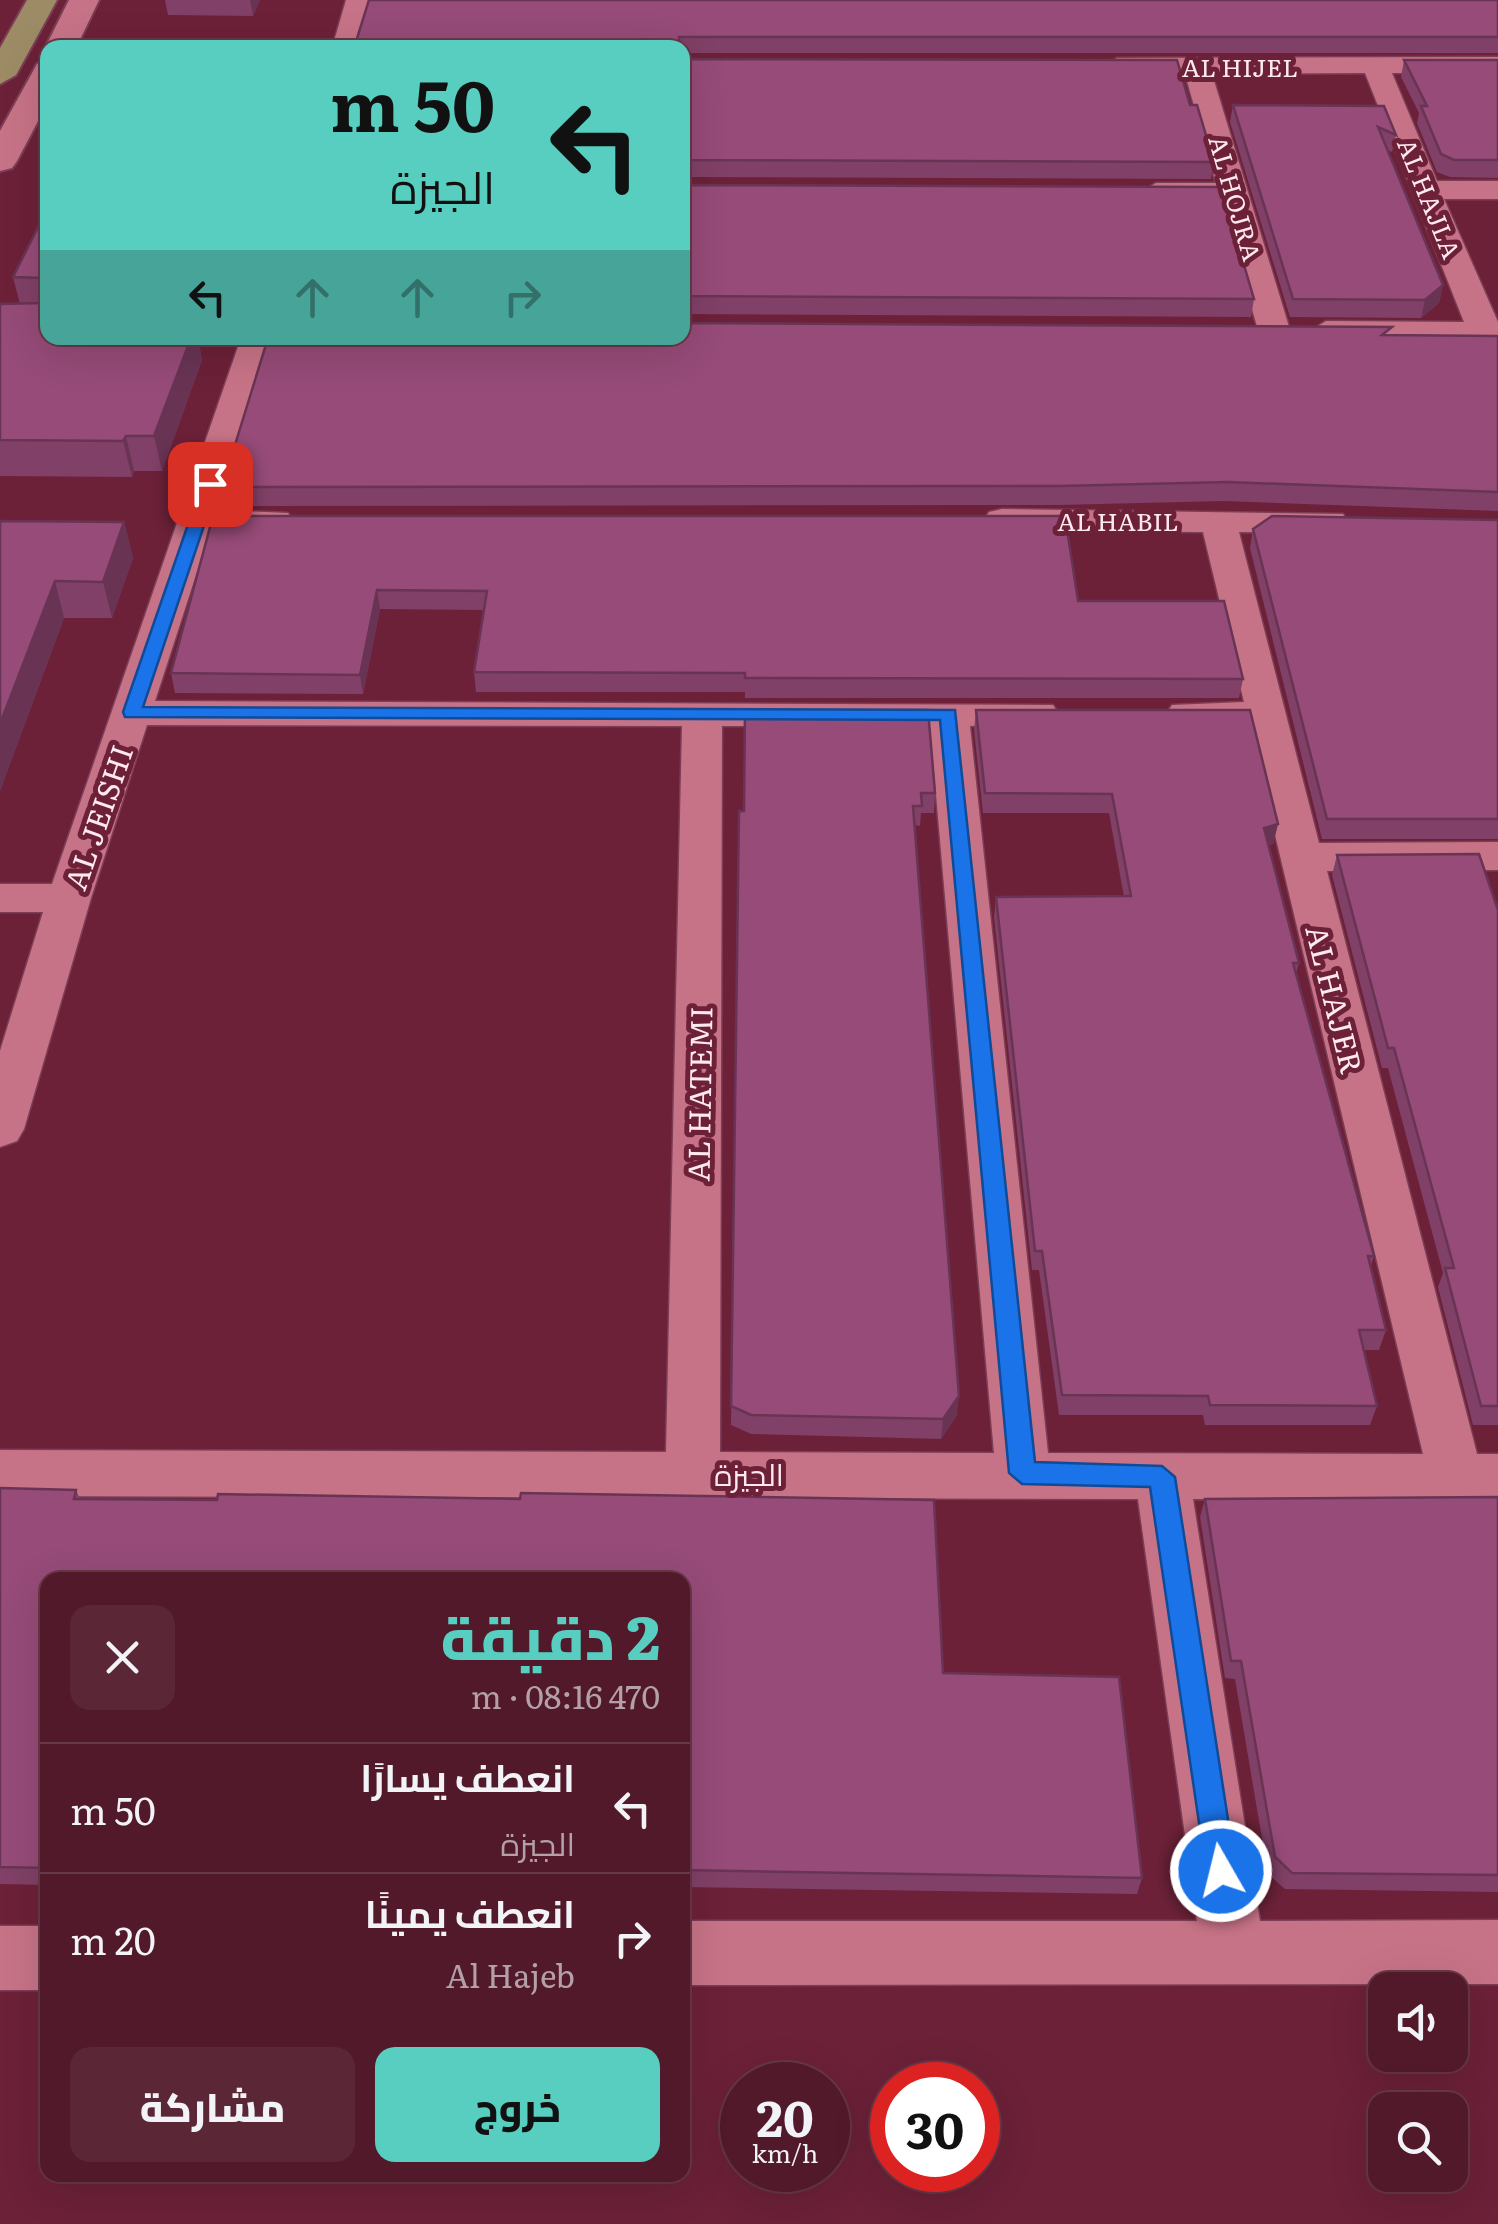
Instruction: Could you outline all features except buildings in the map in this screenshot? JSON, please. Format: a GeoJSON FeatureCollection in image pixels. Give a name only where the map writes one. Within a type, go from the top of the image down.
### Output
{"type":"FeatureCollection","features":[{"type":"Feature","properties":{"kind":"main road"},"geometry":{"type":"LineString","coordinates":[[0,75],[42,0]]}},
{"type":"Feature","properties":{"kind":"street"},"geometry":{"type":"LineString","coordinates":[[64,40],[84,0]]}},
{"type":"Feature","properties":{"kind":"street"},"geometry":{"type":"LineString","coordinates":[[347,40],[359,0]]}},
{"type":"Feature","properties":{"kind":"street","name":"AL HAJLA"},"geometry":{"type":"LineString","coordinates":[[1375,65],[1426,190],[1491,332]]}},
{"type":"Feature","properties":{"kind":"street","name":"AL HIJEL"},"geometry":{"type":"LineString","coordinates":[[1097,66],[1498,65]]}},
{"type":"Feature","properties":{"kind":"street","name":"AL HOJRA"},"geometry":{"type":"LineString","coordinates":[[1196,66],[1274,330]]}},
{"type":"Feature","properties":{"kind":"street"},"geometry":{"type":"LineString","coordinates":[[0,161],[40,86]]}},
{"type":"Feature","properties":{"kind":"street"},"geometry":{"type":"LineString","coordinates":[[1426,190],[1498,190]]}},
{"type":"Feature","properties":{"kind":"street"},"geometry":{"type":"LineString","coordinates":[[1136,192],[1234,192]]}},
{"type":"Feature","properties":{"kind":"street"},"geometry":{"type":"LineString","coordinates":[[1235,330],[1491,332]]}},
{"type":"Feature","properties":{"kind":"street","name":"AL JEISHI"},"geometry":{"type":"LineString","coordinates":[[0,1129],[70,898],[255,345]]}},
{"type":"Feature","properties":{"kind":"street"},"geometry":{"type":"LineString","coordinates":[[198,521],[316,520]]}},
{"type":"Feature","properties":{"kind":"street","name":"AL HABIL"},"geometry":{"type":"LineString","coordinates":[[963,520],[1358,522]]}},
{"type":"Feature","properties":{"kind":"street","name":"AL HAJER"},"geometry":{"type":"LineString","coordinates":[[1218,520],[1300,857],[1477,1477]]}},
{"type":"Feature","properties":{"kind":"street"},"geometry":{"type":"LineString","coordinates":[[132,712],[1068,714]]}},
{"type":"Feature","properties":{"kind":"street","name":"AL HATEMI"},"geometry":{"type":"LineString","coordinates":[[693,1474],[702,714]]}},
{"type":"Feature","properties":{"kind":"street"},"geometry":{"type":"LineString","coordinates":[[949,714],[1022,1473]]}},
{"type":"Feature","properties":{"kind":"street"},"geometry":{"type":"LineString","coordinates":[[1147,714],[1266,714]]}},
{"type":"Feature","properties":{"kind":"street"},"geometry":{"type":"LineString","coordinates":[[1300,857],[1498,856]]}},
{"type":"Feature","properties":{"kind":"street"},"geometry":{"type":"LineString","coordinates":[[0,898],[70,898]]}},
{"type":"Feature","properties":{"kind":"street","name":"الجيزة"},"geometry":{"type":"LineString","coordinates":[[0,1473],[1477,1477]]}},
{"type":"Feature","properties":{"kind":"street"},"geometry":{"type":"LineString","coordinates":[[1162,1477],[1233,1950]]}},
{"type":"Feature","properties":{"kind":"street"},"geometry":{"type":"LineString","coordinates":[[690,1954],[1498,1952]]}},
{"type":"Feature","properties":{"kind":"street"},"geometry":{"type":"LineString","coordinates":[[0,1958],[40,1958]]}},
{"type":"Feature","properties":{"kind":"route"},"geometry":{"type":"LineString","coordinates":[[210,484],[132,712],[949,714],[1022,1473],[1162,1477],[1221,1871]]}}]}
